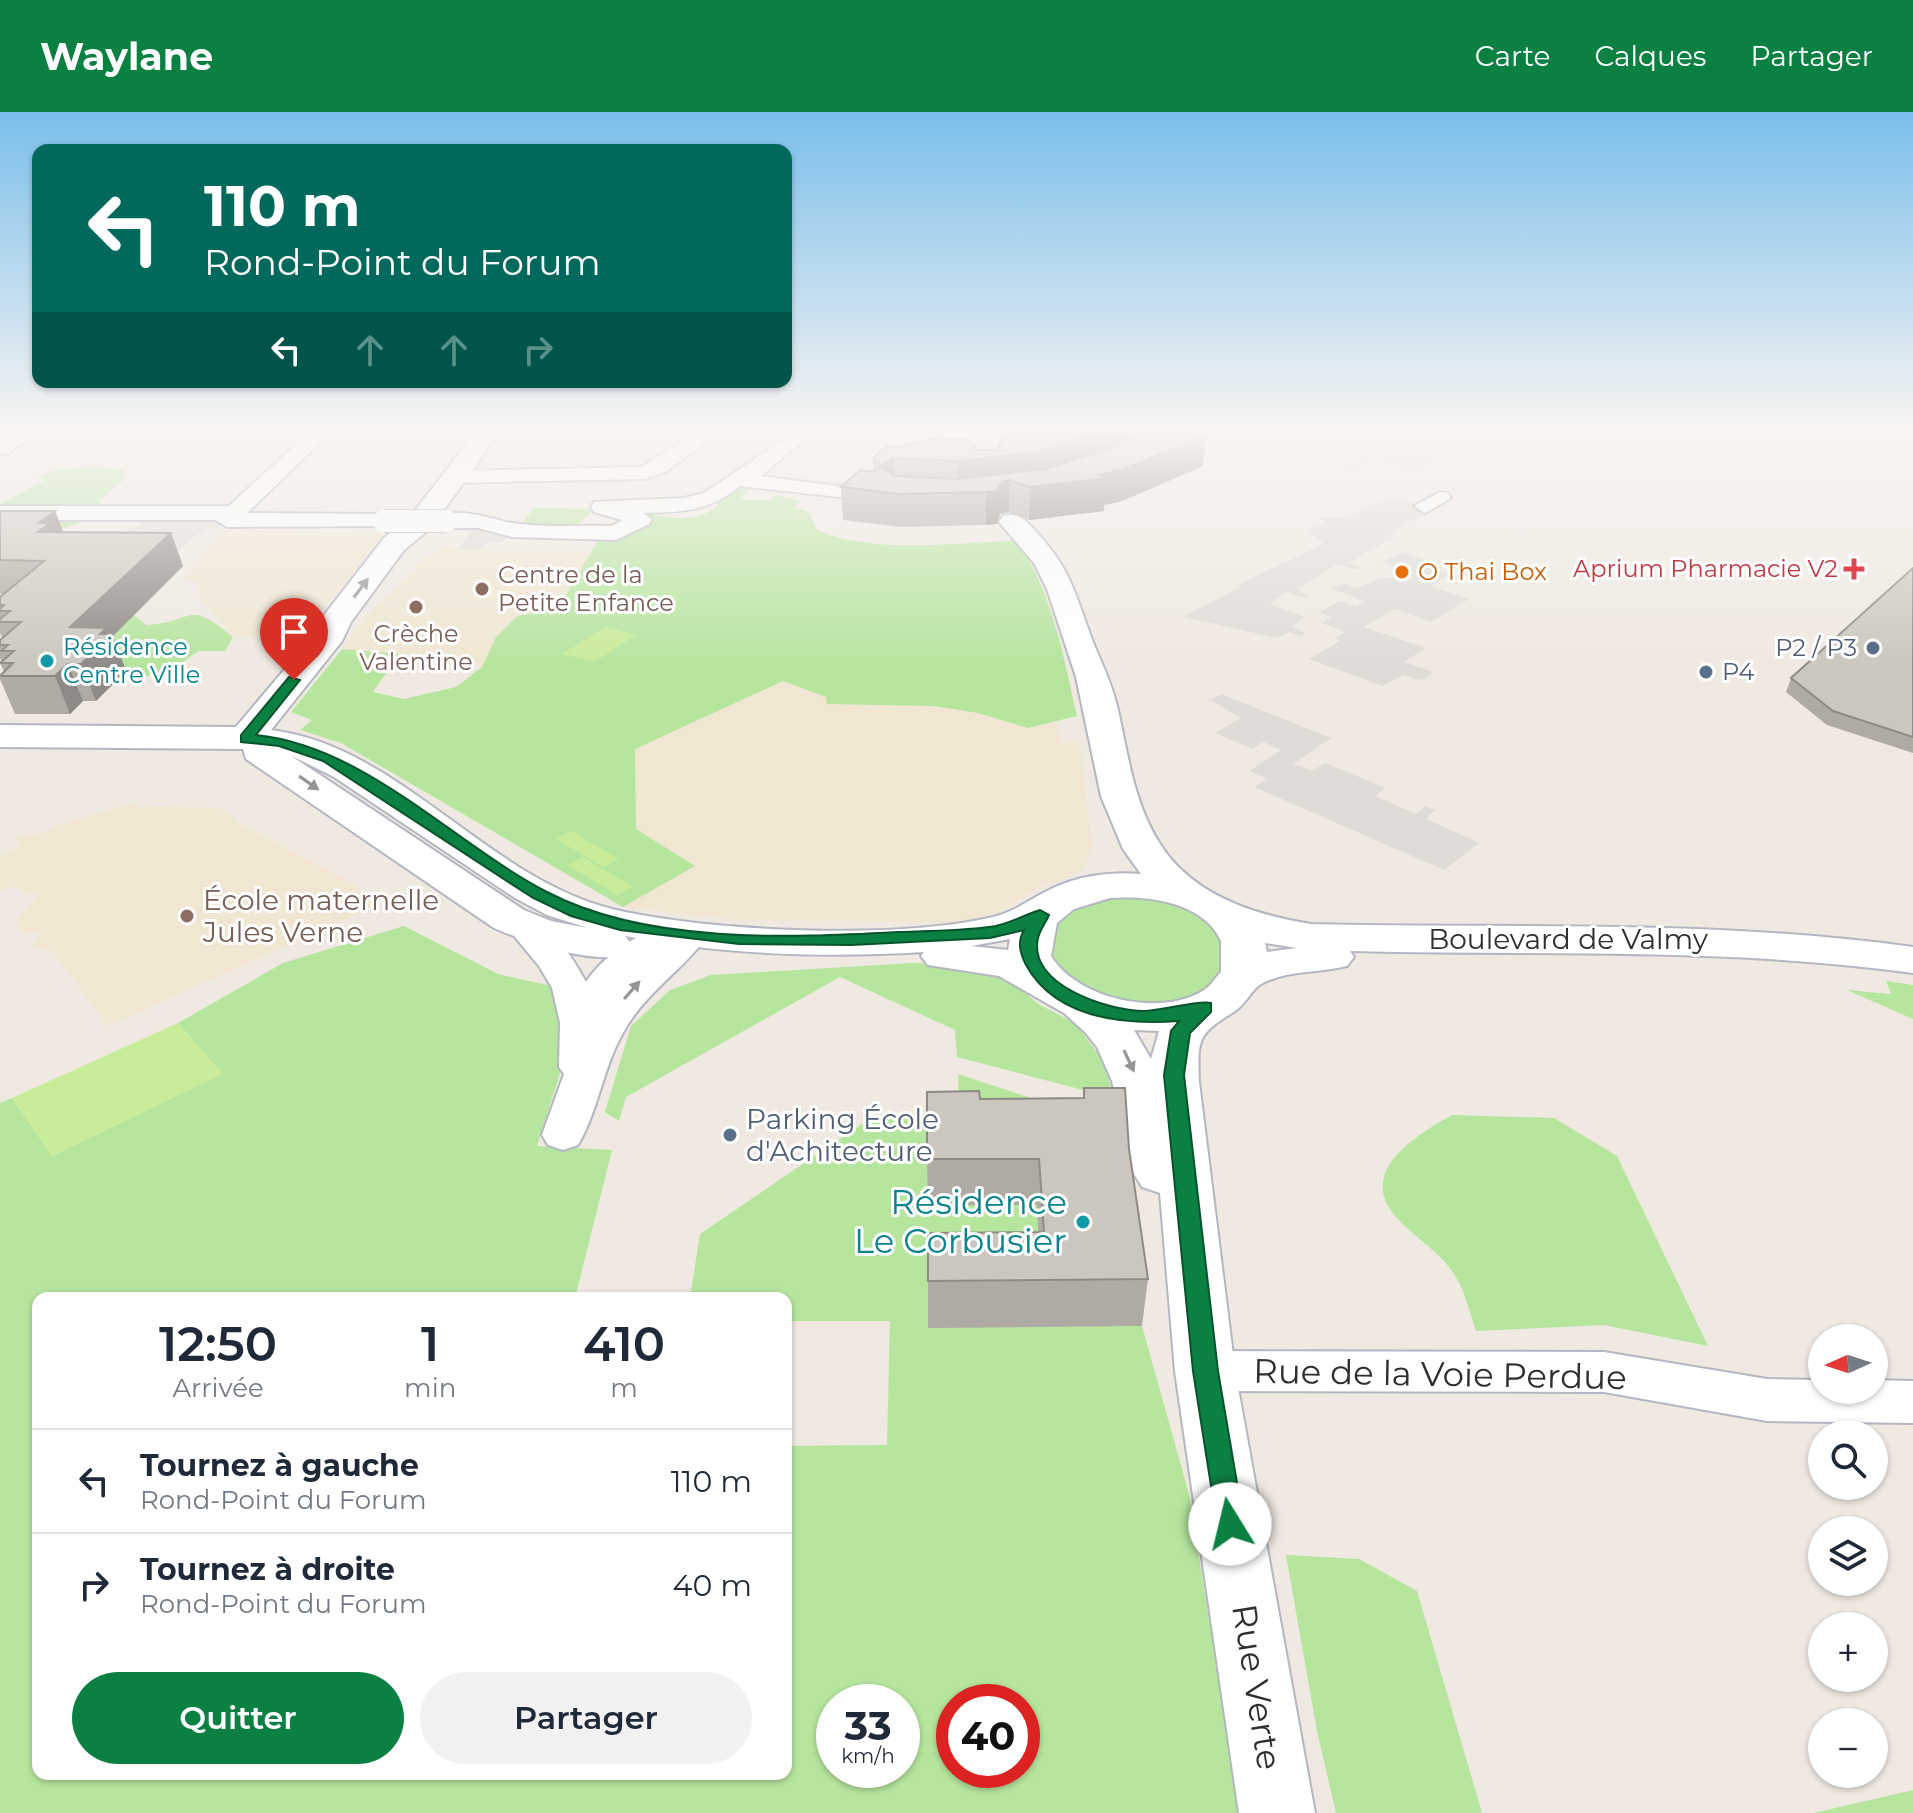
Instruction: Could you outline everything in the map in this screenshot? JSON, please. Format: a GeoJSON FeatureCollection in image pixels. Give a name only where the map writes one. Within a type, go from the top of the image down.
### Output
{"type":"FeatureCollection","features":[{"type":"Feature","properties":{"kind":"main road"},"geometry":{"type":"LineString","coordinates":[[246,738],[331,634],[336,621],[391,548],[421,522],[430,509]]}},
{"type":"Feature","properties":{"kind":"main road"},"geometry":{"type":"LineString","coordinates":[[0,736],[246,738],[281,742],[328,758],[515,880],[564,907],[620,925],[666,945],[739,939],[922,939],[1006,930],[1101,881],[1114,858],[1118,824],[1116,785],[1092,672],[1097,639],[1084,599],[1071,572],[1019,520]]}},
{"type":"Feature","properties":{"kind":"main road"},"geometry":{"type":"LineString","coordinates":[[246,738],[483,903],[522,925],[569,940],[961,956],[1010,964],[1102,1012],[1142,1017],[1181,1014],[1204,1007],[1228,993],[1242,975],[1246,960],[1244,945],[1210,908],[1172,883],[1145,857],[1116,785]]}},
{"type":"Feature","properties":{"kind":"main road"},"geometry":{"type":"LineString","coordinates":[[1086,890],[1135,885],[1173,891],[1210,908]]}},
{"type":"Feature","properties":{"kind":"main road","name":"Boulevard de Valmy"},"geometry":{"type":"LineString","coordinates":[[1210,908],[1259,929],[1311,937],[1733,939],[1834,948],[1913,960]]}},
{"type":"Feature","properties":{"kind":"main road"},"geometry":{"type":"LineString","coordinates":[[1040,915],[1029,937],[1029,954],[1036,970],[1064,994]]}},
{"type":"Feature","properties":{"kind":"main road","name":"Boulevard de Valmy"},"geometry":{"type":"LineString","coordinates":[[1242,975],[1288,961],[1347,956],[1613,955],[1749,958],[1913,976]]}},
{"type":"Feature","properties":{"kind":"main road","name":"Rue Verte"},"geometry":{"type":"LineString","coordinates":[[1064,994],[1105,1023],[1118,1040],[1136,1077],[1205,1371]]}},
{"type":"Feature","properties":{"kind":"main road","name":"Rue Verte"},"geometry":{"type":"LineString","coordinates":[[1204,1007],[1180,1031],[1174,1075],[1205,1371],[1277,1813]]}},
{"type":"Feature","properties":{"kind":"street"},"geometry":{"type":"LineString","coordinates":[[240,509],[227,520],[479,521],[512,530],[616,533],[644,513],[662,509]]}},
{"type":"Feature","properties":{"kind":"street"},"geometry":{"type":"LineString","coordinates":[[0,513],[236,513]]}},
{"type":"Feature","properties":{"kind":"street"},"geometry":{"type":"LineString","coordinates":[[118,536],[154,513]]}},
{"type":"Feature","properties":{"kind":"street"},"geometry":{"type":"LineString","coordinates":[[522,925],[564,972],[579,1008],[578,1081],[563,1135]]}},
{"type":"Feature","properties":{"kind":"street"},"geometry":{"type":"LineString","coordinates":[[581,1030],[601,986],[666,945]]}},
{"type":"Feature","properties":{"kind":"street"},"geometry":{"type":"LineString","coordinates":[[578,1081],[625,998],[666,945]]}},
{"type":"Feature","properties":{"kind":"street","name":"Rue de la Voie Perdue"},"geometry":{"type":"LineString","coordinates":[[1205,1371],[1604,1372],[1767,1400],[1913,1402]]}},
{"type":"Feature","properties":{"kind":"shaded area"},"geometry":{"type":"Polygon","coordinates":[[[1366,509],[1434,509],[1390,532],[1393,534],[1389,537],[1398,543],[1387,540],[1349,563],[1361,568],[1356,570],[1336,564],[1297,590],[1310,596],[1305,598],[1285,592],[1270,604],[1304,617],[1292,627],[1306,633],[1301,636],[1290,632],[1278,638],[1183,617],[1240,587],[1239,584],[1324,544],[1309,531],[1327,522],[1318,519],[1344,519],[1366,509]]]}},
{"type":"Feature","properties":{"kind":"shaded area"},"geometry":{"type":"Polygon","coordinates":[[[156,511],[245,511],[229,526],[212,527],[195,536],[174,556],[120,534],[137,527],[156,511]]]}},
{"type":"Feature","properties":{"kind":"shaded area"},"geometry":{"type":"Polygon","coordinates":[[[450,516],[501,517],[500,521],[516,525],[503,542],[487,542],[480,550],[458,549],[475,527],[450,516]]]}},
{"type":"Feature","properties":{"kind":"shaded area"},"geometry":{"type":"Polygon","coordinates":[[[226,530],[385,533],[302,636],[235,636],[199,600],[198,581],[181,581],[204,559],[194,558],[226,530]]]}},
{"type":"Feature","properties":{"kind":"shaded area","name":"Centre de la Petite Enfance"},"geometry":{"type":"Polygon","coordinates":[[[439,547],[495,551],[593,551],[558,609],[517,616],[496,637],[482,666],[343,649],[370,612],[439,547]]]}},
{"type":"Feature","properties":{"kind":"shaded area"},"geometry":{"type":"Polygon","coordinates":[[[1403,552],[1432,562],[1427,567],[1450,574],[1430,586],[1469,599],[1431,622],[1394,609],[1364,627],[1426,648],[1404,662],[1434,672],[1422,680],[1403,675],[1383,686],[1309,659],[1340,641],[1335,638],[1346,632],[1321,623],[1331,617],[1319,612],[1340,601],[1356,606],[1365,601],[1332,589],[1343,583],[1356,588],[1381,578],[1407,578],[1414,573],[1381,562],[1403,552]]]}},
{"type":"Feature","properties":{"kind":"shaded area"},"geometry":{"type":"Polygon","coordinates":[[[783,681],[826,697],[827,704],[934,706],[978,713],[1028,728],[1055,722],[1061,743],[1080,743],[1092,847],[1084,868],[1067,878],[1044,884],[1001,911],[960,923],[738,920],[623,907],[695,866],[636,829],[635,749],[783,681]]]}},
{"type":"Feature","properties":{"kind":"shaded area"},"geometry":{"type":"Polygon","coordinates":[[[1221,694],[1331,738],[1293,764],[1312,771],[1325,763],[1386,788],[1375,796],[1416,814],[1426,806],[1435,810],[1426,819],[1479,843],[1444,870],[1254,787],[1267,779],[1249,771],[1281,750],[1263,742],[1252,749],[1215,733],[1240,718],[1211,700],[1221,694]]]}},
{"type":"Feature","properties":{"kind":"shaded area","name":"École maternelle Jules Verne"},"geometry":{"type":"Polygon","coordinates":[[[125,805],[221,808],[240,824],[347,880],[374,900],[367,910],[108,1026],[52,951],[32,947],[43,932],[23,932],[15,922],[39,895],[25,894],[16,886],[0,892],[0,855],[20,847],[15,838],[47,832],[52,827],[125,805]]]}},
{"type":"Feature","properties":{"kind":"green space"},"geometry":{"type":"Polygon","coordinates":[[[0,509],[105,509],[70,526],[41,532],[0,534],[0,509]]]}},
{"type":"Feature","properties":{"kind":"green space"},"geometry":{"type":"Polygon","coordinates":[[[532,509],[595,509],[577,525],[523,523],[532,509]]]}},
{"type":"Feature","properties":{"kind":"green space"},"geometry":{"type":"Polygon","coordinates":[[[623,509],[682,518],[712,509],[799,509],[809,512],[816,529],[861,542],[914,545],[1017,541],[1048,603],[1077,716],[1028,728],[978,713],[934,706],[827,704],[826,697],[783,681],[635,749],[636,829],[695,866],[623,907],[341,743],[300,730],[312,720],[291,712],[342,649],[399,654],[373,692],[404,699],[456,687],[482,667],[496,637],[517,616],[558,609],[603,532],[649,522],[623,509]]]}},
{"type":"Feature","properties":{"kind":"green space"},"geometry":{"type":"Polygon","coordinates":[[[128,603],[135,616],[147,625],[199,615],[233,637],[225,651],[198,651],[178,666],[148,676],[114,671],[70,653],[128,603]]]}},
{"type":"Feature","properties":{"kind":"green space"},"geometry":{"type":"Polygon","coordinates":[[[605,627],[636,635],[594,662],[562,654],[605,627]]]}},
{"type":"Feature","properties":{"kind":"green space"},"geometry":{"type":"Polygon","coordinates":[[[571,831],[619,859],[604,867],[556,839],[571,831]]]}},
{"type":"Feature","properties":{"kind":"green space"},"geometry":{"type":"Polygon","coordinates":[[[583,857],[633,887],[617,895],[568,865],[583,857]]]}},
{"type":"Feature","properties":{"kind":"green space"},"geometry":{"type":"Polygon","coordinates":[[[1142,896],[1189,909],[1210,923],[1218,934],[1226,967],[1215,981],[1185,999],[1167,1004],[1131,1006],[1090,994],[1051,963],[1048,936],[1065,915],[1088,903],[1142,896]]]}},
{"type":"Feature","properties":{"kind":"green space"},"geometry":{"type":"Polygon","coordinates":[[[404,926],[498,974],[556,987],[562,1067],[537,1146],[612,1150],[576,1292],[32,1292],[32,1780],[792,1780],[792,1446],[887,1445],[890,1321],[792,1321],[792,1292],[691,1292],[700,1234],[875,1115],[959,1113],[958,1074],[1037,1100],[1037,1205],[1042,1278],[928,1327],[1142,1326],[1189,1494],[1240,1813],[0,1813],[0,1103],[12,1098],[52,1156],[222,1074],[178,1023],[283,963],[404,926]]]}},
{"type":"Feature","properties":{"kind":"green space"},"geometry":{"type":"Polygon","coordinates":[[[913,963],[966,964],[1005,977],[1040,1005],[1075,1023],[1103,1060],[1114,1098],[957,1057],[955,1030],[840,977],[626,1097],[619,1121],[605,1112],[631,1026],[670,990],[711,975],[913,963]]]}},
{"type":"Feature","properties":{"kind":"green space"},"geometry":{"type":"Polygon","coordinates":[[[1886,981],[1913,985],[1913,1019],[1847,990],[1891,994],[1886,981]]]}},
{"type":"Feature","properties":{"kind":"green space"},"geometry":{"type":"Polygon","coordinates":[[[178,1023],[223,1074],[52,1156],[12,1098],[178,1023]]]}},
{"type":"Feature","properties":{"kind":"green space"},"geometry":{"type":"Polygon","coordinates":[[[1452,1115],[1554,1118],[1617,1156],[1708,1346],[1604,1325],[1476,1331],[1457,1279],[1437,1254],[1397,1218],[1386,1201],[1383,1185],[1386,1171],[1395,1157],[1422,1133],[1452,1115]]]}},
{"type":"Feature","properties":{"kind":"green space"},"geometry":{"type":"Polygon","coordinates":[[[1286,1555],[1359,1559],[1417,1591],[1482,1813],[1336,1813],[1317,1731],[1286,1555]]]}},
{"type":"Feature","properties":{"kind":"green space"},"geometry":{"type":"Polygon","coordinates":[[[1913,1790],[1913,1813],[1814,1813],[1913,1790]]]}},
{"type":"Feature","properties":{"kind":"building"},"geometry":{"type":"Polygon","coordinates":[[[0,511],[55,511],[39,523],[50,523],[38,532],[171,533],[70,627],[106,628],[100,634],[112,634],[81,664],[68,664],[55,676],[0,676],[13,663],[0,663],[14,651],[1,651],[8,645],[0,645],[0,640],[21,622],[0,622],[10,611],[0,611],[4,605],[0,605],[0,597],[44,561],[0,560],[0,511]]]}},
{"type":"Feature","properties":{"kind":"building","name":"P2 / P3"},"geometry":{"type":"Polygon","coordinates":[[[1913,568],[1913,737],[1833,711],[1791,678],[1913,568]]]}},
{"type":"Feature","properties":{"kind":"building"},"geometry":{"type":"Polygon","coordinates":[[[1084,1088],[1125,1088],[1129,1149],[1148,1279],[928,1281],[928,1233],[1044,1232],[1039,1159],[927,1159],[927,1092],[979,1091],[980,1099],[1084,1098],[1084,1088]]]}},
{"type":"Feature","properties":{"kind":"place","name":"Aprium Pharmacie V2"},"geometry":{"type":"Point","coordinates":[1854,569]}},
{"type":"Feature","properties":{"kind":"place","name":"O Thai Box"},"geometry":{"type":"Point","coordinates":[1402,572]}},
{"type":"Feature","properties":{"kind":"place","name":"Centre de la Petite Enfance"},"geometry":{"type":"Point","coordinates":[482,589]}},
{"type":"Feature","properties":{"kind":"place","name":"Crèche Valentine"},"geometry":{"type":"Point","coordinates":[416,607]}},
{"type":"Feature","properties":{"kind":"place","name":"P2 / P3"},"geometry":{"type":"Point","coordinates":[1873,648]}},
{"type":"Feature","properties":{"kind":"place","name":"Résidence Centre Ville"},"geometry":{"type":"Point","coordinates":[47,661]}},
{"type":"Feature","properties":{"kind":"place","name":"P4"},"geometry":{"type":"Point","coordinates":[1706,672]}},
{"type":"Feature","properties":{"kind":"place","name":"École maternelle Jules Verne"},"geometry":{"type":"Point","coordinates":[187,916]}},
{"type":"Feature","properties":{"kind":"place","name":"Parking École d'Achitecture"},"geometry":{"type":"Point","coordinates":[730,1135]}},
{"type":"Feature","properties":{"kind":"place","name":"Résidence Le Corbusier"},"geometry":{"type":"Point","coordinates":[1083,1222]}},
{"type":"Feature","properties":{"kind":"route"},"geometry":{"type":"LineString","coordinates":[[294,680],[246,738],[281,742],[315,751],[539,895],[577,913],[620,925],[669,933],[739,939],[851,940],[900,940],[990,933],[1021,925],[1040,915],[1029,937],[1029,954],[1042,978],[1068,998],[1102,1012],[1142,1017],[1181,1014],[1204,1007],[1186,1021],[1180,1031],[1174,1075],[1205,1371],[1230,1524]]}}]}
